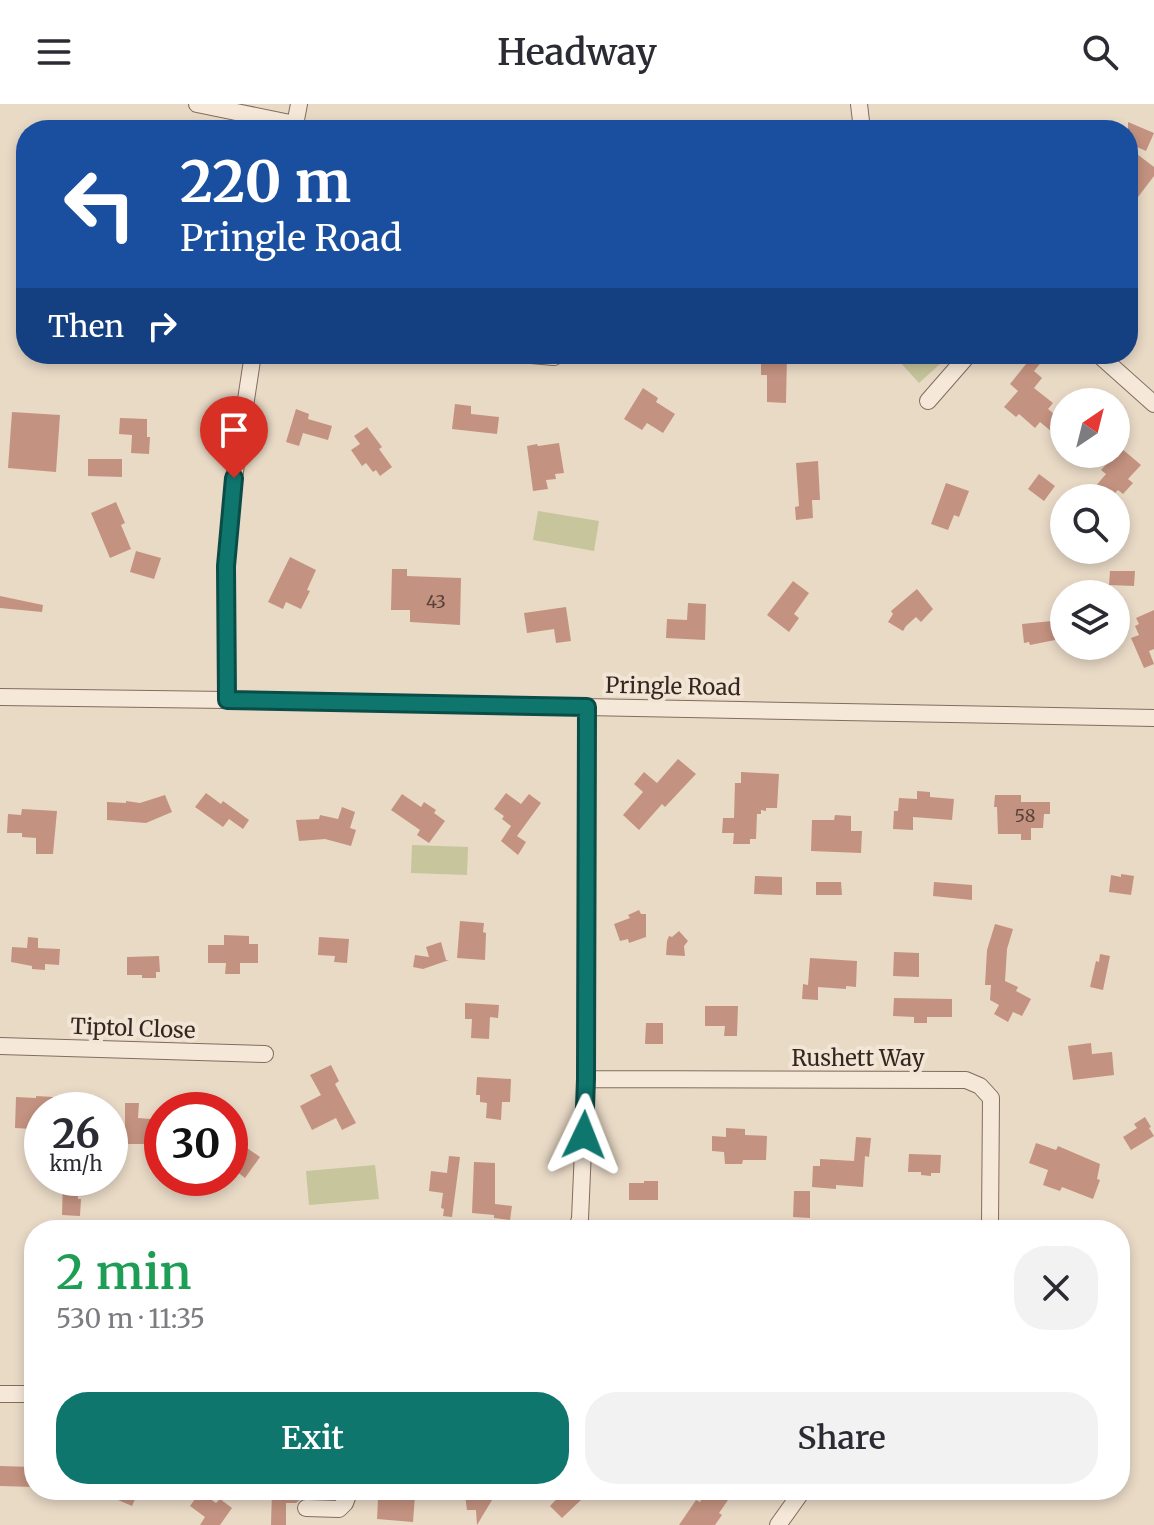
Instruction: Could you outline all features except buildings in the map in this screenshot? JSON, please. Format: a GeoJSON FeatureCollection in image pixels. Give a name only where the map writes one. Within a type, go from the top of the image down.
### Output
{"type":"FeatureCollection","features":[{"type":"Feature","properties":{"kind":"street"},"geometry":{"type":"LineString","coordinates":[[197,104],[264,120]]}},
{"type":"Feature","properties":{"kind":"street"},"geometry":{"type":"LineString","coordinates":[[227,700],[226,566],[234,478],[251,364]]}},
{"type":"Feature","properties":{"kind":"street"},"geometry":{"type":"LineString","coordinates":[[928,401],[960,364]]}},
{"type":"Feature","properties":{"kind":"street"},"geometry":{"type":"LineString","coordinates":[[1109,364],[1154,404]]}},
{"type":"Feature","properties":{"kind":"street","name":"Pringle Road"},"geometry":{"type":"LineString","coordinates":[[0,697],[1154,718]]}},
{"type":"Feature","properties":{"kind":"street"},"geometry":{"type":"LineString","coordinates":[[580,1220],[586,1079],[587,707]]}},
{"type":"Feature","properties":{"kind":"street","name":"Tiptol Close"},"geometry":{"type":"LineString","coordinates":[[0,1046],[265,1054]]}},
{"type":"Feature","properties":{"kind":"street","name":"Rushett Way"},"geometry":{"type":"LineString","coordinates":[[586,1079],[966,1080],[980,1086],[991,1098],[990,1220]]}},
{"type":"Feature","properties":{"kind":"street"},"geometry":{"type":"LineString","coordinates":[[0,1394],[24,1394]]}},
{"type":"Feature","properties":{"kind":"street"},"geometry":{"type":"LineString","coordinates":[[306,1508],[339,1509],[346,1500]]}},
{"type":"Feature","properties":{"kind":"street"},"geometry":{"type":"LineString","coordinates":[[778,1525],[796,1500]]}},
{"type":"Feature","properties":{"kind":"green space"},"geometry":{"type":"Polygon","coordinates":[[[902,364],[940,364],[919,383],[902,364]]]}},
{"type":"Feature","properties":{"kind":"green space"},"geometry":{"type":"Polygon","coordinates":[[[538,511],[599,521],[594,551],[533,540],[538,511]]]}},
{"type":"Feature","properties":{"kind":"green space"},"geometry":{"type":"Polygon","coordinates":[[[412,845],[468,847],[467,875],[411,873],[412,845]]]}},
{"type":"Feature","properties":{"kind":"green space"},"geometry":{"type":"Polygon","coordinates":[[[375,1165],[379,1199],[309,1205],[306,1171],[375,1165]]]}},
{"type":"Feature","properties":{"kind":"route"},"geometry":{"type":"LineString","coordinates":[[234,478],[226,566],[227,700],[587,707],[584,1135]]}}]}
